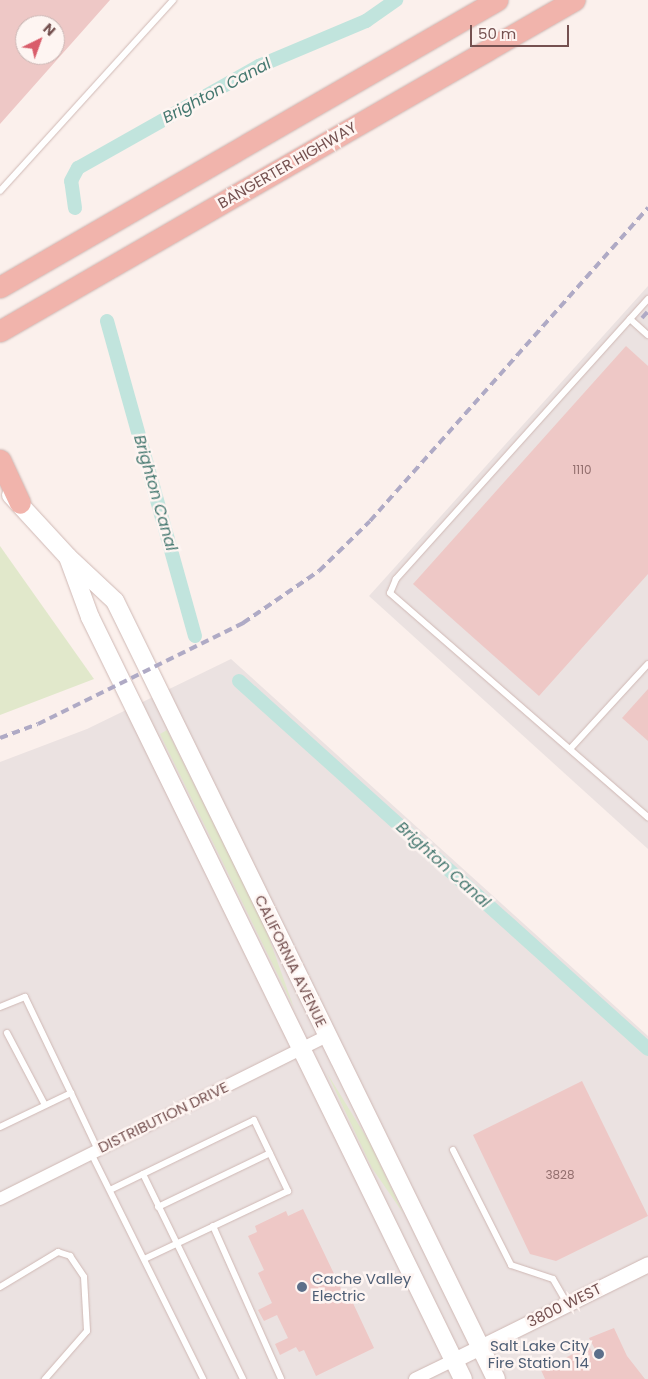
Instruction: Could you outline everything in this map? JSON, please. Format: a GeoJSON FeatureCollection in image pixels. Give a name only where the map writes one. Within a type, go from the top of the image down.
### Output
{"type":"FeatureCollection","features":[{"type":"Feature","properties":{"kind":"highway"},"geometry":{"type":"LineString","coordinates":[[0,287],[497,0]]}},
{"type":"Feature","properties":{"kind":"highway","name":"BANGERTER HIGHWAY"},"geometry":{"type":"LineString","coordinates":[[0,339],[7,327],[574,0]]}},
{"type":"Feature","properties":{"kind":"highway"},"geometry":{"type":"LineString","coordinates":[[0,460],[20,503]]}},
{"type":"Feature","properties":{"kind":"main road","name":"CALIFORNIA AVENUE"},"geometry":{"type":"LineString","coordinates":[[0,484],[20,503],[68,557],[115,601],[496,1379]]}},
{"type":"Feature","properties":{"kind":"main road","name":"CALIFORNIA AVENUE"},"geometry":{"type":"LineString","coordinates":[[68,557],[90,617],[463,1379]]}},
{"type":"Feature","properties":{"kind":"street","name":"DISTRIBUTION DRIVE"},"geometry":{"type":"LineString","coordinates":[[0,1199],[327,1036]]}},
{"type":"Feature","properties":{"kind":"street","name":"3800 WEST"},"geometry":{"type":"LineString","coordinates":[[454,1360],[648,1264]]}},
{"type":"Feature","properties":{"kind":"street"},"geometry":{"type":"LineString","coordinates":[[415,1379],[454,1360]]}},
{"type":"Feature","properties":{"kind":"lane"},"geometry":{"type":"LineString","coordinates":[[0,191],[173,0]]}},
{"type":"Feature","properties":{"kind":"lane"},"geometry":{"type":"LineString","coordinates":[[648,299],[396,579],[390,593],[648,818]]}},
{"type":"Feature","properties":{"kind":"lane"},"geometry":{"type":"LineString","coordinates":[[630,319],[648,335]]}},
{"type":"Feature","properties":{"kind":"lane"},"geometry":{"type":"LineString","coordinates":[[570,749],[648,664]]}},
{"type":"Feature","properties":{"kind":"lane"},"geometry":{"type":"LineString","coordinates":[[0,1007],[25,997],[71,1093],[110,1190],[203,1379]]}},
{"type":"Feature","properties":{"kind":"lane"},"geometry":{"type":"LineString","coordinates":[[7,1033],[44,1106]]}},
{"type":"Feature","properties":{"kind":"lane"},"geometry":{"type":"LineString","coordinates":[[0,1127],[71,1093]]}},
{"type":"Feature","properties":{"kind":"lane"},"geometry":{"type":"LineString","coordinates":[[110,1190],[254,1120],[288,1191],[144,1259]]}},
{"type":"Feature","properties":{"kind":"lane"},"geometry":{"type":"LineString","coordinates":[[453,1150],[511,1265],[545,1274],[553,1279],[566,1303]]}},
{"type":"Feature","properties":{"kind":"lane"},"geometry":{"type":"LineString","coordinates":[[158,1207],[270,1153]]}},
{"type":"Feature","properties":{"kind":"lane"},"geometry":{"type":"LineString","coordinates":[[143,1174],[243,1379]]}},
{"type":"Feature","properties":{"kind":"lane"},"geometry":{"type":"LineString","coordinates":[[213,1226],[281,1379]]}},
{"type":"Feature","properties":{"kind":"lane"},"geometry":{"type":"LineString","coordinates":[[0,1287],[58,1252],[70,1256],[84,1277],[87,1331],[45,1379]]}},
{"type":"Feature","properties":{"kind":"shaded area"},"geometry":{"type":"Polygon","coordinates":[[[648,286],[648,849],[369,596],[648,286]]]}},
{"type":"Feature","properties":{"kind":"shaded area"},"geometry":{"type":"Polygon","coordinates":[[[231,659],[648,1036],[648,1379],[0,1379],[0,762],[87,729],[231,659]]]}},
{"type":"Feature","properties":{"kind":"green space"},"geometry":{"type":"Polygon","coordinates":[[[0,546],[94,679],[0,715],[0,546]]]}},
{"type":"Feature","properties":{"kind":"green space"},"geometry":{"type":"Polygon","coordinates":[[[167,730],[265,927],[294,1008],[160,734],[167,730]]]}},
{"type":"Feature","properties":{"kind":"green space"},"geometry":{"type":"Polygon","coordinates":[[[327,1073],[370,1143],[403,1213],[372,1168],[327,1073]]]}},
{"type":"Feature","properties":{"kind":"building"},"geometry":{"type":"Polygon","coordinates":[[[0,0],[110,0],[65,51],[65,15],[15,15],[15,65],[52,65],[0,124],[0,0]]]}},
{"type":"Feature","properties":{"kind":"building"},"geometry":{"type":"Polygon","coordinates":[[[626,346],[648,366],[648,574],[539,696],[413,584],[626,346]]]}},
{"type":"Feature","properties":{"kind":"building"},"geometry":{"type":"Polygon","coordinates":[[[648,689],[648,741],[622,718],[648,689]]]}},
{"type":"Feature","properties":{"kind":"building"},"geometry":{"type":"Polygon","coordinates":[[[582,1081],[648,1216],[556,1261],[530,1254],[473,1135],[582,1081]]]}},
{"type":"Feature","properties":{"kind":"building","name":"Cache Valley Electric"},"geometry":{"type":"Polygon","coordinates":[[[303,1209],[348,1303],[352,1301],[374,1348],[316,1376],[304,1350],[299,1352],[296,1347],[280,1355],[275,1344],[288,1338],[277,1315],[264,1321],[258,1310],[272,1303],[258,1273],[264,1270],[248,1236],[257,1232],[255,1226],[286,1211],[288,1216],[303,1209]]]}},
{"type":"Feature","properties":{"kind":"building","name":"Salt Lake City Fire Station 14"},"geometry":{"type":"Polygon","coordinates":[[[614,1328],[627,1356],[645,1379],[545,1379],[541,1370],[589,1346],[592,1352],[596,1351],[589,1338],[614,1328]]]}},
{"type":"Feature","properties":{"kind":"waterway","name":"Brighton Canal"},"geometry":{"type":"LineString","coordinates":[[75,208],[71,181],[78,168],[259,66],[366,21],[396,0]]}},
{"type":"Feature","properties":{"kind":"waterway","name":"Brighton Canal"},"geometry":{"type":"LineString","coordinates":[[107,321],[195,636]]}},
{"type":"Feature","properties":{"kind":"waterway","name":"Brighton Canal"},"geometry":{"type":"LineString","coordinates":[[239,681],[648,1049]]}},
{"type":"Feature","properties":{"kind":"railway"},"geometry":{"type":"LineString","coordinates":[[0,738],[38,724],[243,623],[319,571],[370,521],[648,208]]}},
{"type":"Feature","properties":{"kind":"railway"},"geometry":{"type":"LineString","coordinates":[[642,318],[648,311]]}},
{"type":"Feature","properties":{"kind":"place","name":"Cache Valley Electric"},"geometry":{"type":"Point","coordinates":[302,1287]}},
{"type":"Feature","properties":{"kind":"place","name":"Salt Lake City Fire Station 14"},"geometry":{"type":"Point","coordinates":[599,1354]}}]}
